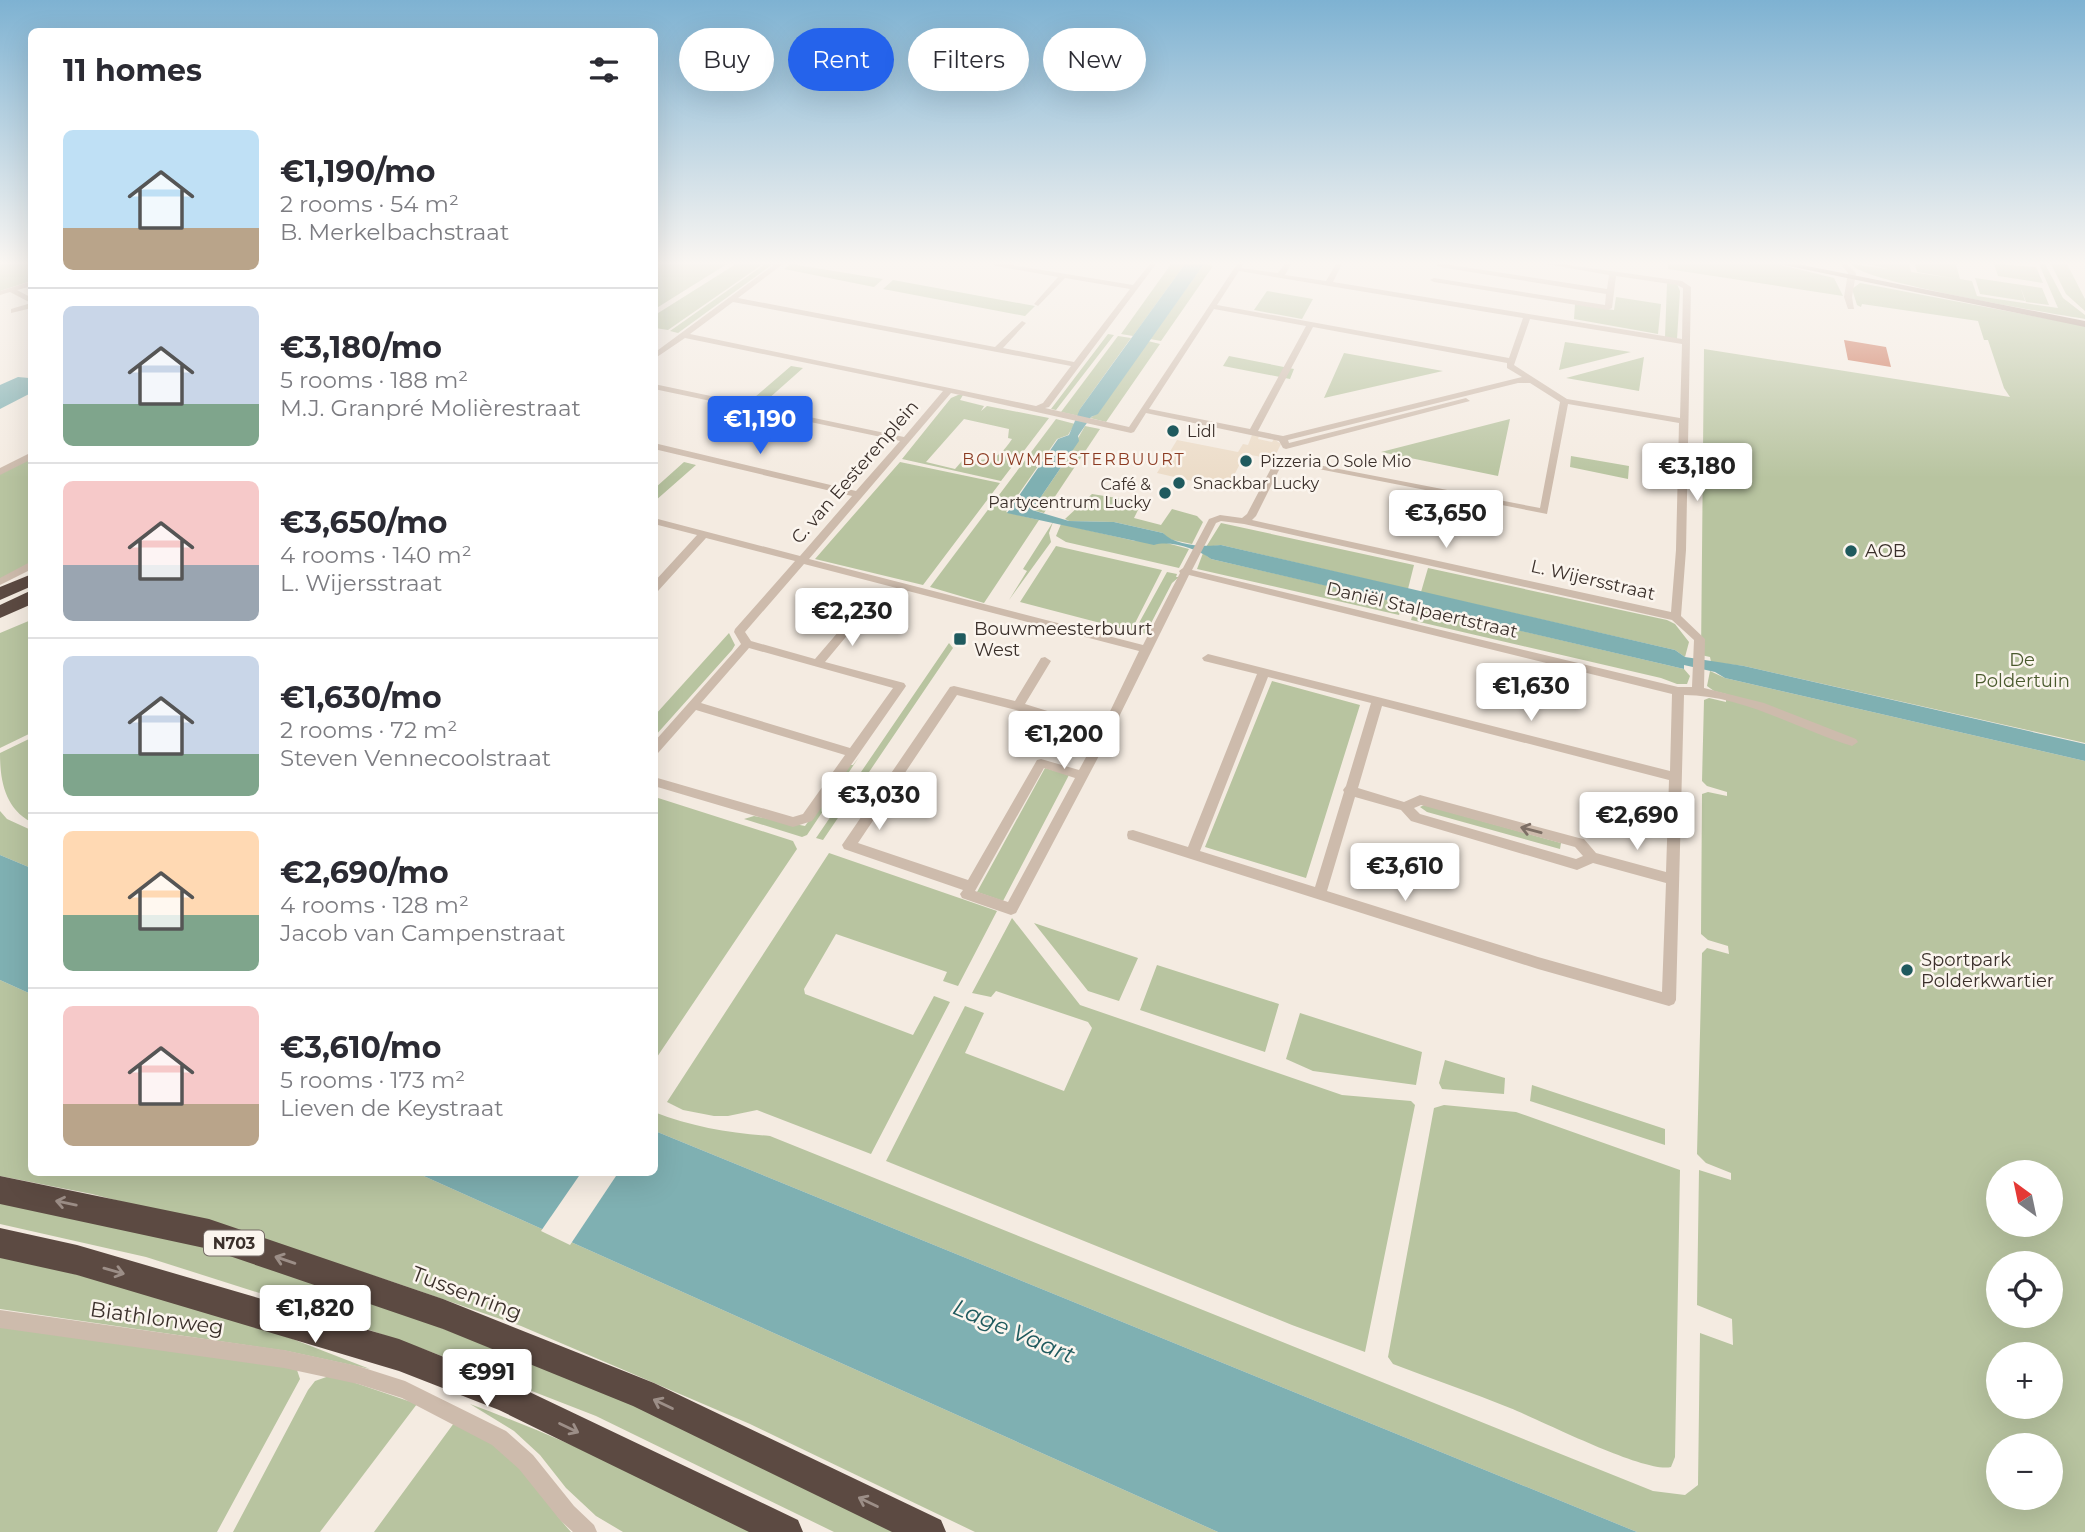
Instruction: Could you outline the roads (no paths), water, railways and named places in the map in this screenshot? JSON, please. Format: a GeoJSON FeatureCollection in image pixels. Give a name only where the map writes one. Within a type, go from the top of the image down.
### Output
{"type":"FeatureCollection","features":[{"type":"Feature","properties":{"kind":"highway"},"geometry":{"type":"LineString","coordinates":[[0,594],[28,581]]}},
{"type":"Feature","properties":{"kind":"highway"},"geometry":{"type":"LineString","coordinates":[[0,611],[28,598]]}},
{"type":"Feature","properties":{"kind":"highway","name":"Tussenring"},"geometry":{"type":"LineString","coordinates":[[0,1190],[209,1234],[443,1314],[643,1394],[929,1532]]}},
{"type":"Feature","properties":{"kind":"highway"},"geometry":{"type":"LineString","coordinates":[[0,1243],[77,1260],[399,1355],[508,1398],[786,1532]]}},
{"type":"Feature","properties":{"kind":"street"},"geometry":{"type":"LineString","coordinates":[[658,354],[683,335]]}},
{"type":"Feature","properties":{"kind":"street"},"geometry":{"type":"LineString","coordinates":[[686,335],[1040,407],[1073,418],[1131,430],[1194,335]]}},
{"type":"Feature","properties":{"kind":"street"},"geometry":{"type":"LineString","coordinates":[[926,335],[1077,365]]}},
{"type":"Feature","properties":{"kind":"street"},"geometry":{"type":"LineString","coordinates":[[998,349],[1010,335]]}},
{"type":"Feature","properties":{"kind":"street"},"geometry":{"type":"LineString","coordinates":[[1040,407],[1046,405],[1100,335]]}},
{"type":"Feature","properties":{"kind":"street"},"geometry":{"type":"LineString","coordinates":[[1252,433],[1304,335]]}},
{"type":"Feature","properties":{"kind":"street"},"geometry":{"type":"LineString","coordinates":[[1369,335],[1512,361]]}},
{"type":"Feature","properties":{"kind":"street"},"geometry":{"type":"LineString","coordinates":[[1521,335],[1510,366],[1564,401],[1685,421]]}},
{"type":"Feature","properties":{"kind":"street"},"geometry":{"type":"LineString","coordinates":[[1645,335],[1686,342]]}},
{"type":"Feature","properties":{"kind":"street"},"geometry":{"type":"LineString","coordinates":[[1686,335],[1681,550],[1676,617],[1700,639],[1698,691]]}},
{"type":"Feature","properties":{"kind":"street"},"geometry":{"type":"LineString","coordinates":[[1284,442],[1410,407],[1518,380],[1531,380]]}},
{"type":"Feature","properties":{"kind":"street"},"geometry":{"type":"LineString","coordinates":[[1144,410],[1284,442],[1527,386],[1531,380]]}},
{"type":"Feature","properties":{"kind":"street"},"geometry":{"type":"LineString","coordinates":[[658,387],[906,440]]}},
{"type":"Feature","properties":{"kind":"street","name":"C. van Eesterenplein"},"geometry":{"type":"LineString","coordinates":[[949,390],[802,560],[1146,649]]}},
{"type":"Feature","properties":{"kind":"street"},"geometry":{"type":"LineString","coordinates":[[1280,459],[1544,512],[1564,401]]}},
{"type":"Feature","properties":{"kind":"street"},"geometry":{"type":"LineString","coordinates":[[1410,407],[1418,413]]}},
{"type":"Feature","properties":{"kind":"street"},"geometry":{"type":"LineString","coordinates":[[1244,521],[1251,516],[1280,459],[1284,442]]}},
{"type":"Feature","properties":{"kind":"street"},"geometry":{"type":"LineString","coordinates":[[658,447],[859,495]]}},
{"type":"Feature","properties":{"kind":"street"},"geometry":{"type":"LineString","coordinates":[[0,472],[28,457]]}},
{"type":"Feature","properties":{"kind":"street","name":"L. Wijersstraat"},"geometry":{"type":"LineString","coordinates":[[1184,572],[1215,519],[1244,521],[1676,617]]}},
{"type":"Feature","properties":{"kind":"street"},"geometry":{"type":"LineString","coordinates":[[658,522],[802,560],[739,632],[747,644],[900,686],[807,818],[793,822],[658,782]]}},
{"type":"Feature","properties":{"kind":"street"},"geometry":{"type":"LineString","coordinates":[[658,585],[704,534]]}},
{"type":"Feature","properties":{"kind":"street"},"geometry":{"type":"LineString","coordinates":[[0,582],[28,566]]}},
{"type":"Feature","properties":{"kind":"street"},"geometry":{"type":"LineString","coordinates":[[1081,775],[1041,763],[967,894],[1011,909],[1105,733],[1184,572]]}},
{"type":"Feature","properties":{"kind":"street","name":"Daniël Stalpaertstraat"},"geometry":{"type":"LineString","coordinates":[[1184,572],[1678,691],[1698,691],[1760,706],[1852,742]]}},
{"type":"Feature","properties":{"kind":"street"},"geometry":{"type":"LineString","coordinates":[[818,663],[861,612]]}},
{"type":"Feature","properties":{"kind":"street"},"geometry":{"type":"LineString","coordinates":[[658,745],[747,644]]}},
{"type":"Feature","properties":{"kind":"street"},"geometry":{"type":"LineString","coordinates":[[1208,657],[1677,777]]}},
{"type":"Feature","properties":{"kind":"street"},"geometry":{"type":"LineString","coordinates":[[1018,706],[1045,661]]}},
{"type":"Feature","properties":{"kind":"street"},"geometry":{"type":"LineString","coordinates":[[1192,854],[1264,672]]}},
{"type":"Feature","properties":{"kind":"street"},"geometry":{"type":"LineString","coordinates":[[971,887],[849,845],[954,690],[1018,706],[1105,733]]}},
{"type":"Feature","properties":{"kind":"street"},"geometry":{"type":"LineString","coordinates":[[1133,835],[1538,963],[1669,1000],[1678,691]]}},
{"type":"Feature","properties":{"kind":"street"},"geometry":{"type":"LineString","coordinates":[[1319,895],[1378,701]]}},
{"type":"Feature","properties":{"kind":"street"},"geometry":{"type":"LineString","coordinates":[[693,705],[852,753]]}},
{"type":"Feature","properties":{"kind":"street"},"geometry":{"type":"LineString","coordinates":[[1349,790],[1405,807],[1416,818],[1577,864],[1591,858]]}},
{"type":"Feature","properties":{"kind":"street"},"geometry":{"type":"LineString","coordinates":[[1405,807],[1420,800],[1579,843],[1591,858],[1674,880]]}},
{"type":"Feature","properties":{"kind":"street","name":"Biathlonweg"},"geometry":{"type":"LineString","coordinates":[[0,1319],[284,1359],[358,1375],[405,1390],[499,1438],[526,1462],[567,1513],[587,1532]]}},
{"type":"Feature","properties":{"kind":"water"},"geometry":{"type":"Polygon","coordinates":[[[1133,335],[1153,335],[1098,414],[1091,417],[1078,436],[1079,441],[1032,510],[1069,521],[1114,522],[1163,533],[1175,541],[1190,545],[1221,545],[1675,650],[1685,657],[1744,666],[2085,744],[2085,761],[1725,678],[1715,672],[1684,665],[1684,669],[1211,559],[1184,546],[1154,545],[1007,513],[1058,439],[1069,435],[1080,409],[1133,335]]]}},
{"type":"Feature","properties":{"kind":"water"},"geometry":{"type":"Polygon","coordinates":[[[18,377],[28,378],[28,395],[0,409],[0,385],[18,377]]]}},
{"type":"Feature","properties":{"kind":"water"},"geometry":{"type":"Polygon","coordinates":[[[0,855],[28,867],[28,993],[0,980],[0,855]]]}},
{"type":"Feature","properties":{"kind":"water","name":"Lage Vaart"},"geometry":{"type":"Polygon","coordinates":[[[658,1132],[1637,1532],[1218,1532],[424,1176],[658,1176],[658,1132]]]}},
{"type":"Feature","properties":{"kind":"place","name":"Lidl"},"geometry":{"type":"Point","coordinates":[1173,431]}},
{"type":"Feature","properties":{"kind":"place","name":"Pizzeria O Sole Mio"},"geometry":{"type":"Point","coordinates":[1246,461]}},
{"type":"Feature","properties":{"kind":"place","name":"Snackbar Lucky"},"geometry":{"type":"Point","coordinates":[1179,483]}},
{"type":"Feature","properties":{"kind":"place","name":"Café & Partycentrum Lucky"},"geometry":{"type":"Point","coordinates":[1165,493]}},
{"type":"Feature","properties":{"kind":"place","name":"AOB"},"geometry":{"type":"Point","coordinates":[1851,551]}},
{"type":"Feature","properties":{"kind":"place","name":"Bouwmeesterbuurt West"},"geometry":{"type":"Point","coordinates":[960,639]}},
{"type":"Feature","properties":{"kind":"place","name":"Sportpark Polderkwartier"},"geometry":{"type":"Point","coordinates":[1907,970]}},
{"type":"Feature","properties":{"kind":"district","name":"BOUWMEESTERBUURT"},"geometry":{"type":"Point","coordinates":[1074,459]}},
{"type":"Feature","properties":{"kind":"park label","name":"De Poldertuin"},"geometry":{"type":"Point","coordinates":[2022,670]}}]}
